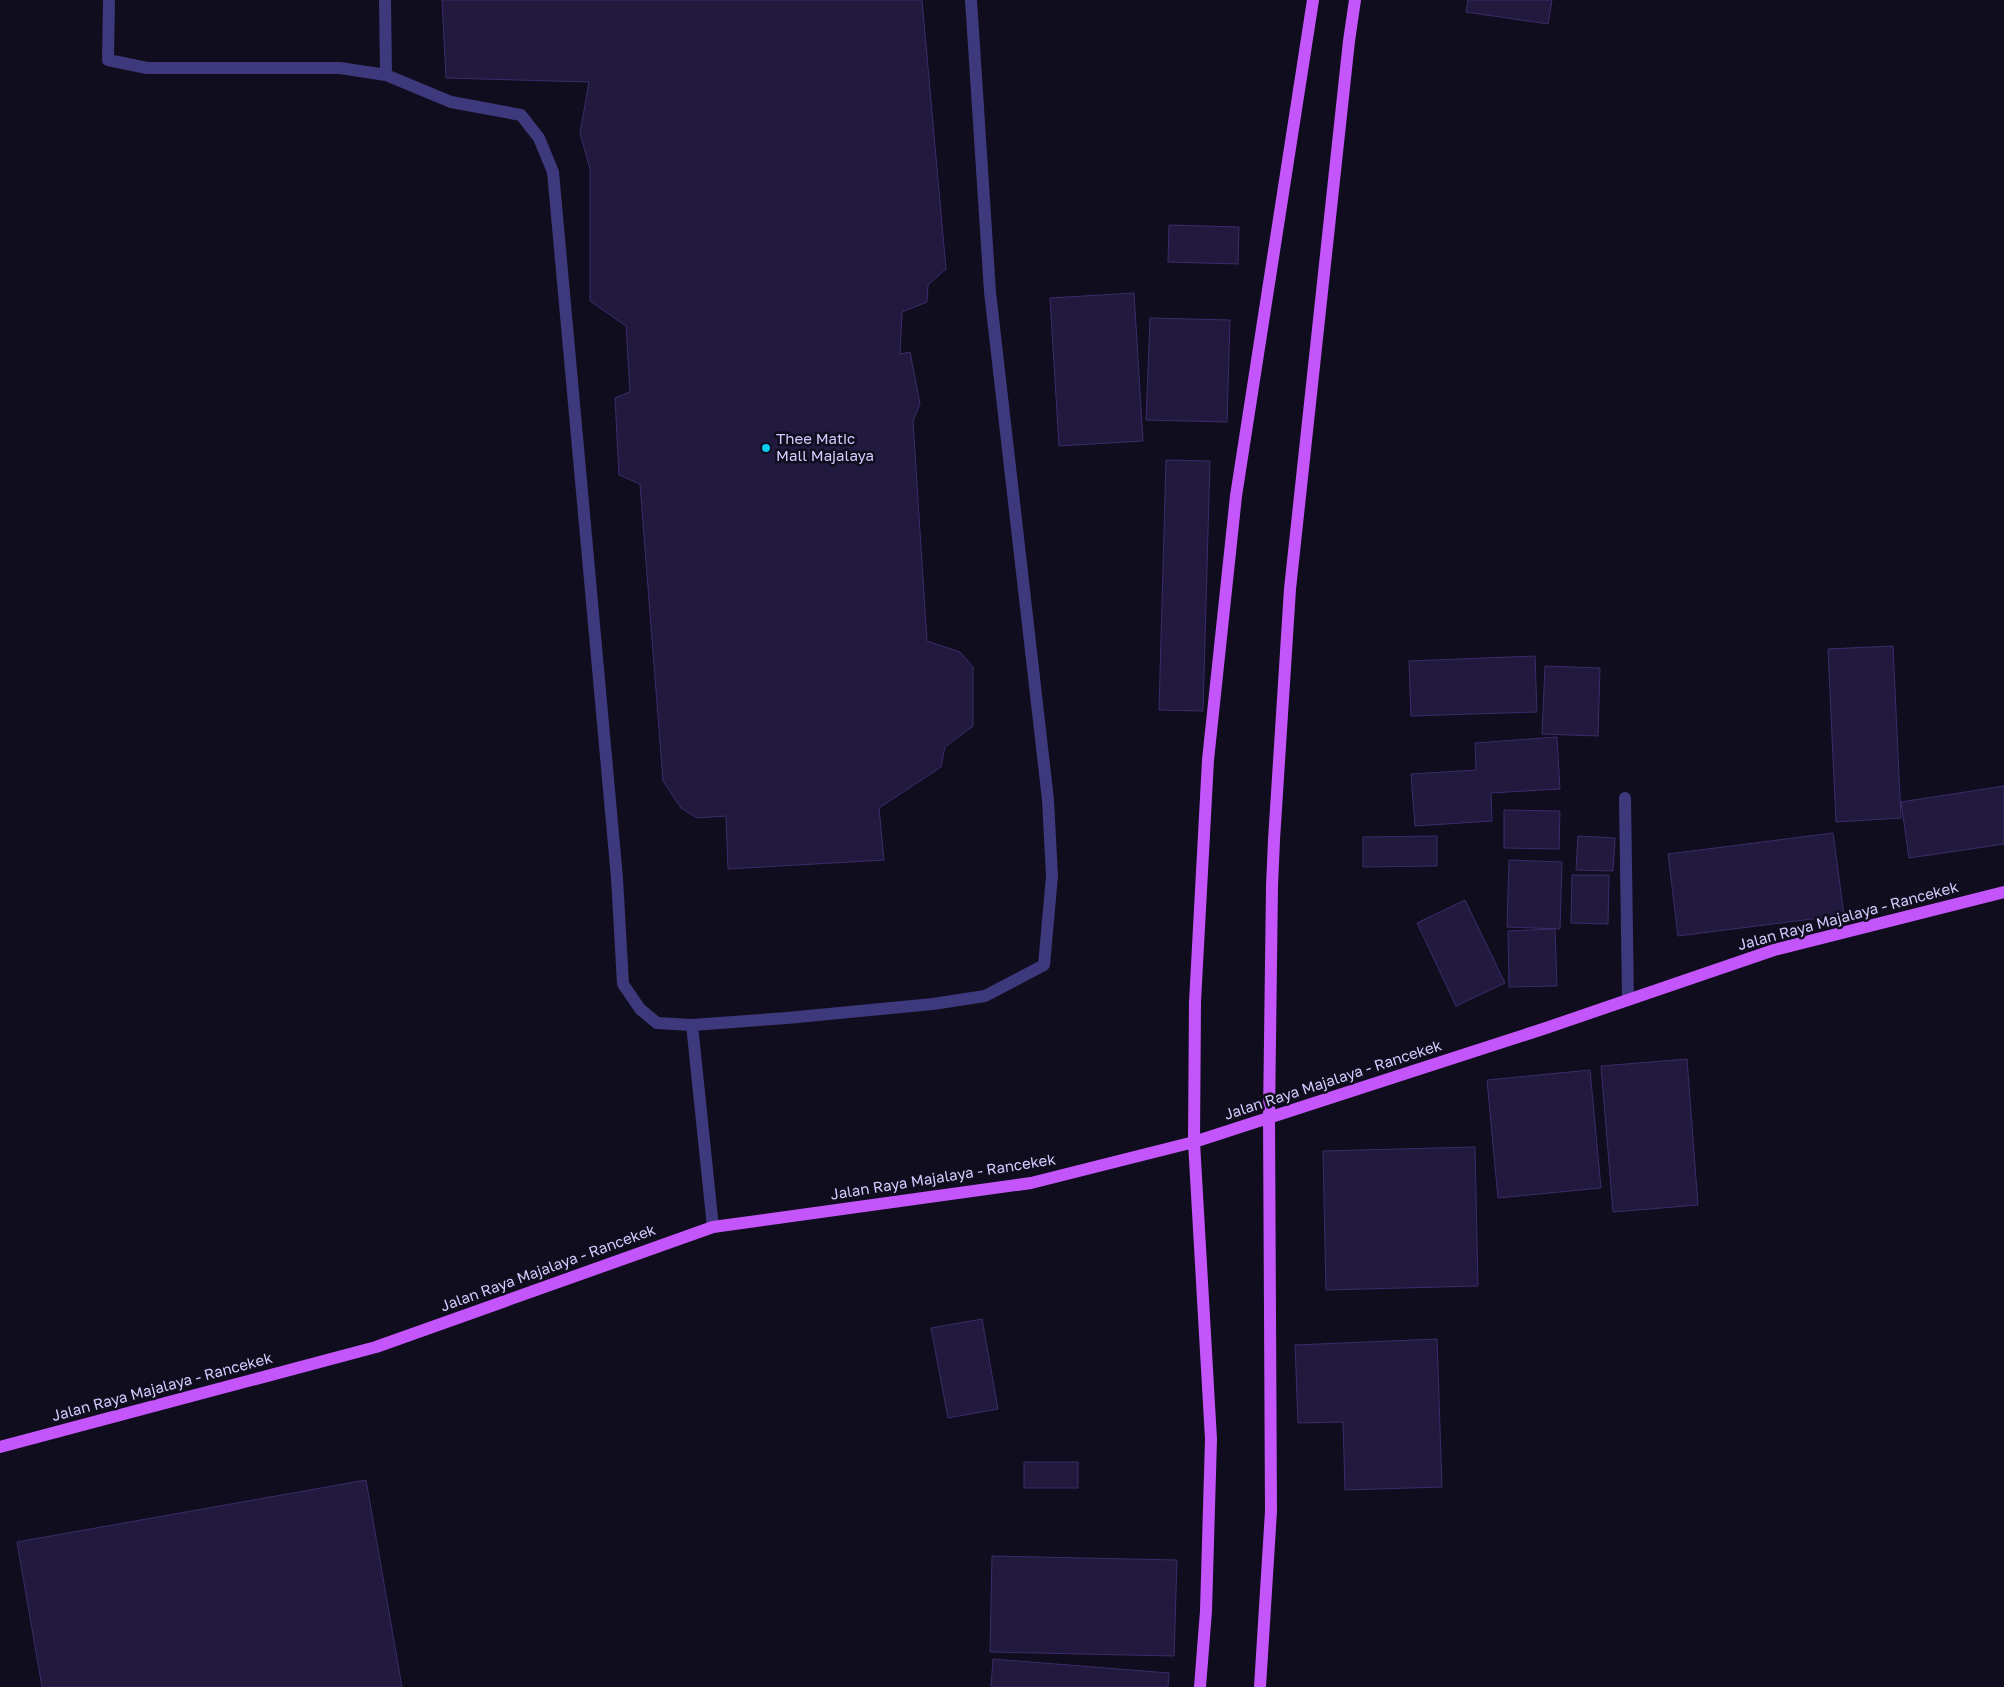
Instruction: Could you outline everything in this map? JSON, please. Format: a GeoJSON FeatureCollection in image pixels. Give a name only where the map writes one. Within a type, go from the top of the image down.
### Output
{"type":"FeatureCollection","features":[{"type":"Feature","properties":{"kind":"main road"},"geometry":{"type":"LineString","coordinates":[[1200,1687],[1206,1612],[1211,1439],[1194,1142],[1195,1002],[1210,740],[1236,496],[1313,0]]}},
{"type":"Feature","properties":{"kind":"main road"},"geometry":{"type":"LineString","coordinates":[[1260,1687],[1271,1511],[1269,1117],[1272,886],[1290,590],[1349,40],[1355,0]]}},
{"type":"Feature","properties":{"kind":"main road","name":"Jalan Raya Majalaya - Rancekek"},"geometry":{"type":"LineString","coordinates":[[0,1447],[376,1347],[713,1227],[1030,1183],[1194,1142],[1628,1000],[1774,950],[2004,892]]}},
{"type":"Feature","properties":{"kind":"street"},"geometry":{"type":"LineString","coordinates":[[109,0],[108,60],[147,68],[340,68],[386,75],[451,102],[521,115],[539,138],[553,172],[617,878],[623,984],[640,1009],[657,1023],[692,1025],[923,1005],[985,996],[1044,965],[1052,876],[1048,800],[990,292],[971,0]]}},
{"type":"Feature","properties":{"kind":"street"},"geometry":{"type":"LineString","coordinates":[[385,0],[386,75]]}},
{"type":"Feature","properties":{"kind":"street"},"geometry":{"type":"LineString","coordinates":[[1625,798],[1628,1000]]}},
{"type":"Feature","properties":{"kind":"street"},"geometry":{"type":"LineString","coordinates":[[692,1025],[713,1227]]}},
{"type":"Feature","properties":{"kind":"building","name":"Thee Matic Mall Majalaya"},"geometry":{"type":"Polygon","coordinates":[[[442,0],[922,0],[946,269],[928,285],[927,302],[902,312],[900,354],[910,352],[920,404],[913,421],[927,641],[960,652],[973,667],[973,726],[945,747],[941,767],[879,808],[884,860],[728,869],[726,816],[697,818],[681,808],[663,781],[640,484],[619,475],[615,398],[630,392],[626,326],[590,301],[590,169],[580,133],[589,82],[446,78],[442,0]]]}},
{"type":"Feature","properties":{"kind":"building"},"geometry":{"type":"Polygon","coordinates":[[[1468,0],[1552,0],[1548,24],[1466,12],[1468,0]]]}},
{"type":"Feature","properties":{"kind":"building"},"geometry":{"type":"Polygon","coordinates":[[[1169,225],[1239,227],[1238,264],[1168,262],[1169,225]]]}},
{"type":"Feature","properties":{"kind":"building"},"geometry":{"type":"Polygon","coordinates":[[[1134,293],[1143,441],[1059,446],[1050,298],[1134,293]]]}},
{"type":"Feature","properties":{"kind":"building"},"geometry":{"type":"Polygon","coordinates":[[[1150,318],[1230,320],[1227,422],[1146,420],[1150,318]]]}},
{"type":"Feature","properties":{"kind":"building"},"geometry":{"type":"Polygon","coordinates":[[[1166,460],[1210,461],[1203,711],[1159,710],[1166,460]]]}},
{"type":"Feature","properties":{"kind":"building"},"geometry":{"type":"Polygon","coordinates":[[[1893,646],[1901,818],[1836,822],[1828,649],[1893,646]]]}},
{"type":"Feature","properties":{"kind":"building"},"geometry":{"type":"Polygon","coordinates":[[[1535,656],[1537,712],[1411,716],[1409,661],[1535,656]]]}},
{"type":"Feature","properties":{"kind":"building"},"geometry":{"type":"Polygon","coordinates":[[[1545,666],[1600,668],[1598,736],[1542,734],[1545,666]]]}},
{"type":"Feature","properties":{"kind":"building"},"geometry":{"type":"Polygon","coordinates":[[[1557,737],[1560,789],[1491,793],[1492,821],[1415,826],[1411,774],[1476,770],[1475,743],[1557,737]]]}},
{"type":"Feature","properties":{"kind":"building"},"geometry":{"type":"Polygon","coordinates":[[[2004,786],[2004,844],[1909,858],[1901,802],[2004,786]]]}},
{"type":"Feature","properties":{"kind":"building"},"geometry":{"type":"Polygon","coordinates":[[[1504,810],[1560,811],[1559,849],[1504,848],[1504,810]]]}},
{"type":"Feature","properties":{"kind":"building"},"geometry":{"type":"Polygon","coordinates":[[[1833,833],[1844,915],[1678,936],[1668,854],[1833,833]]]}},
{"type":"Feature","properties":{"kind":"building"},"geometry":{"type":"Polygon","coordinates":[[[1437,836],[1437,866],[1363,867],[1363,837],[1437,836]]]}},
{"type":"Feature","properties":{"kind":"building"},"geometry":{"type":"Polygon","coordinates":[[[1578,836],[1615,838],[1613,871],[1576,870],[1578,836]]]}},
{"type":"Feature","properties":{"kind":"building"},"geometry":{"type":"Polygon","coordinates":[[[1509,860],[1562,862],[1560,929],[1507,927],[1509,860]]]}},
{"type":"Feature","properties":{"kind":"building"},"geometry":{"type":"Polygon","coordinates":[[[1572,875],[1609,875],[1608,924],[1571,923],[1572,875]]]}},
{"type":"Feature","properties":{"kind":"building"},"geometry":{"type":"Polygon","coordinates":[[[1465,900],[1505,983],[1456,1006],[1417,923],[1465,900]]]}},
{"type":"Feature","properties":{"kind":"building"},"geometry":{"type":"Polygon","coordinates":[[[1555,929],[1557,986],[1509,987],[1508,931],[1555,929]]]}},
{"type":"Feature","properties":{"kind":"building"},"geometry":{"type":"Polygon","coordinates":[[[1687,1059],[1698,1205],[1613,1212],[1601,1066],[1687,1059]]]}},
{"type":"Feature","properties":{"kind":"building"},"geometry":{"type":"Polygon","coordinates":[[[1590,1070],[1601,1188],[1498,1198],[1487,1080],[1590,1070]]]}},
{"type":"Feature","properties":{"kind":"building"},"geometry":{"type":"Polygon","coordinates":[[[1475,1147],[1478,1286],[1326,1290],[1323,1151],[1475,1147]]]}},
{"type":"Feature","properties":{"kind":"building"},"geometry":{"type":"Polygon","coordinates":[[[982,1319],[998,1409],[948,1418],[931,1328],[982,1319]]]}},
{"type":"Feature","properties":{"kind":"building"},"geometry":{"type":"Polygon","coordinates":[[[1437,1339],[1442,1487],[1345,1490],[1343,1422],[1298,1423],[1295,1345],[1437,1339]]]}},
{"type":"Feature","properties":{"kind":"building"},"geometry":{"type":"Polygon","coordinates":[[[1024,1462],[1078,1462],[1078,1488],[1024,1488],[1024,1462]]]}},
{"type":"Feature","properties":{"kind":"building"},"geometry":{"type":"Polygon","coordinates":[[[366,1480],[402,1687],[42,1687],[17,1542],[366,1480]]]}},
{"type":"Feature","properties":{"kind":"building"},"geometry":{"type":"Polygon","coordinates":[[[992,1556],[1177,1560],[1174,1656],[990,1652],[992,1556]]]}},
{"type":"Feature","properties":{"kind":"building"},"geometry":{"type":"Polygon","coordinates":[[[993,1659],[1169,1673],[1168,1687],[991,1687],[993,1659]]]}},
{"type":"Feature","properties":{"kind":"place","name":"Thee Matic Mall Majalaya"},"geometry":{"type":"Point","coordinates":[766,448]}}]}
